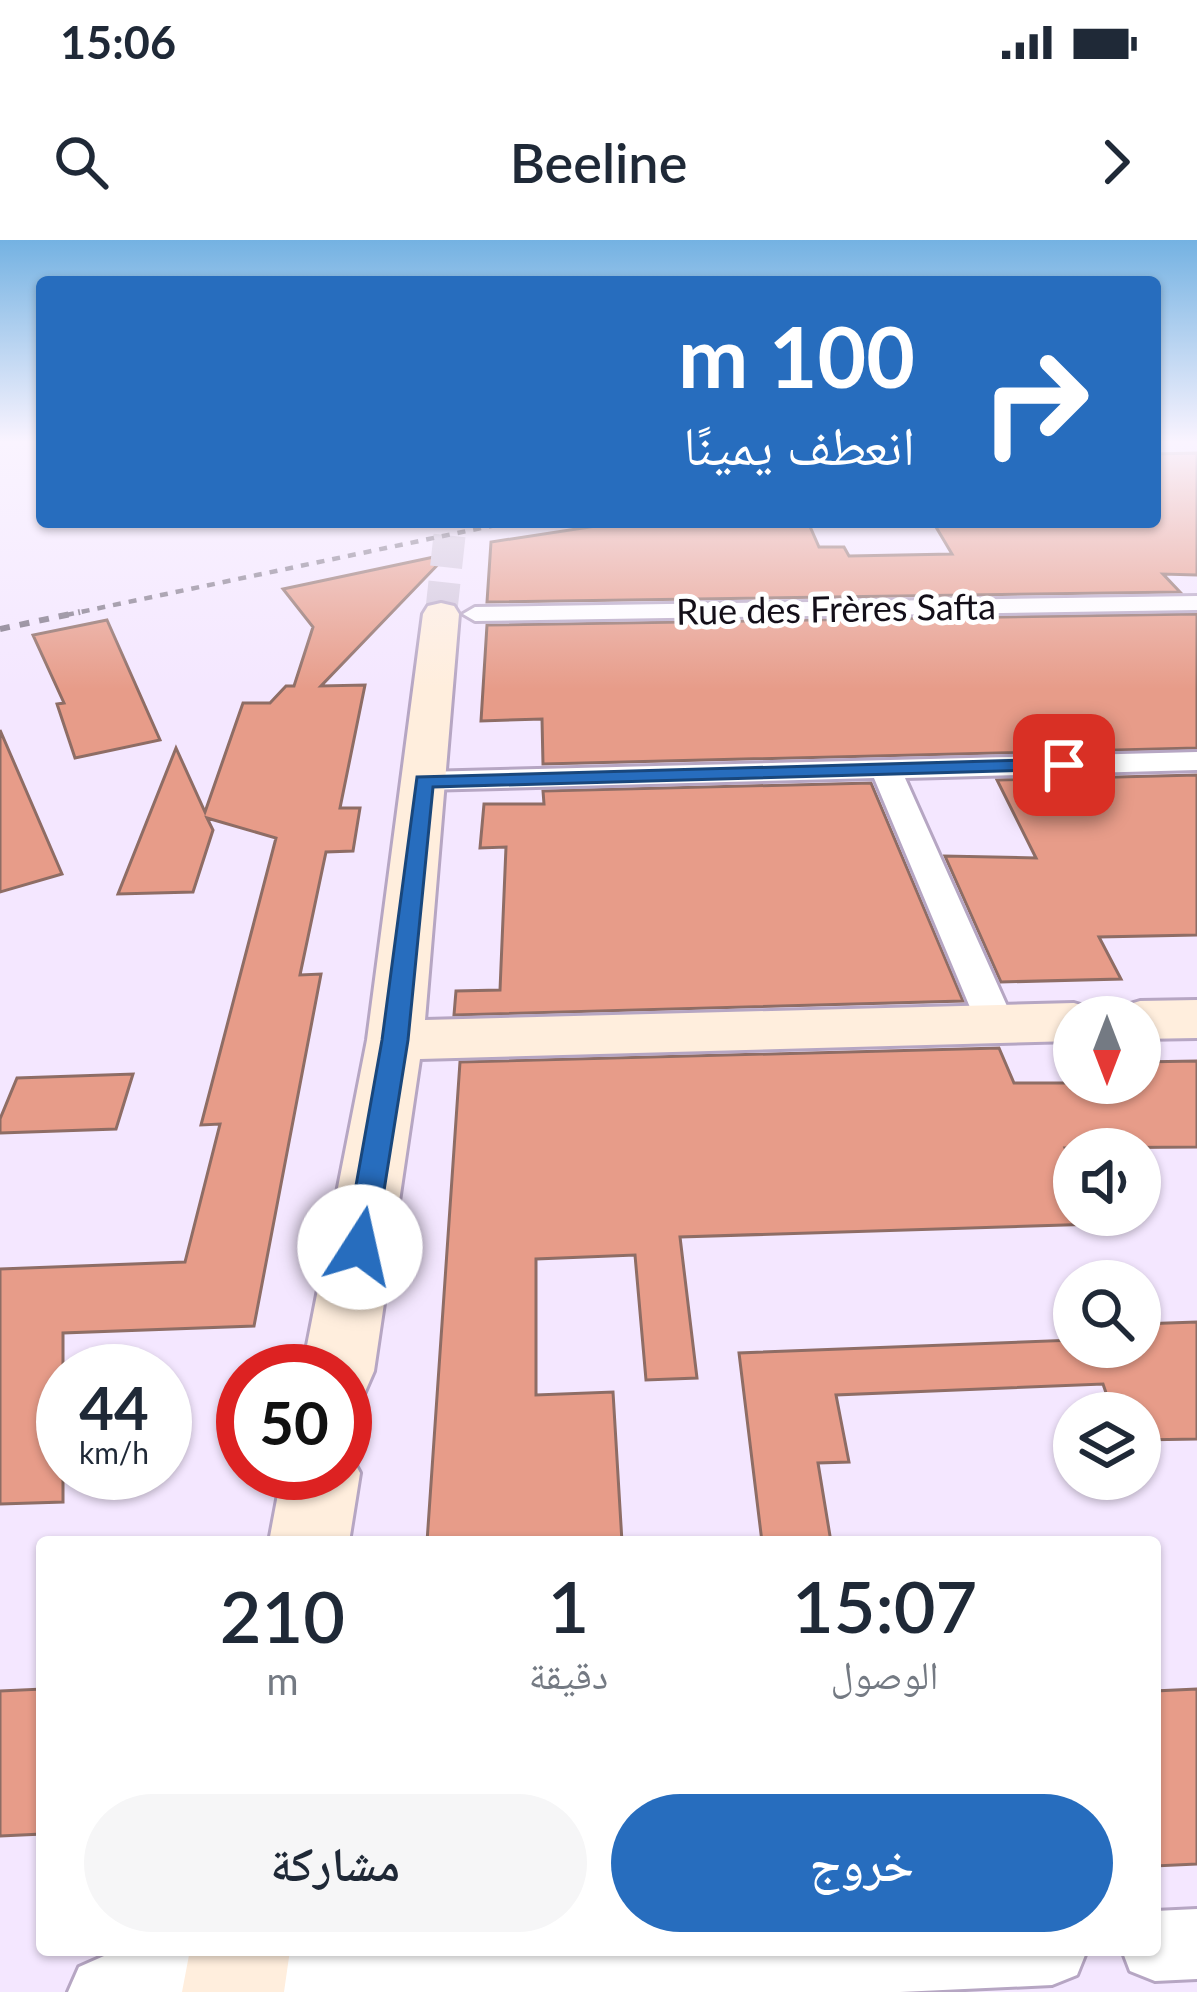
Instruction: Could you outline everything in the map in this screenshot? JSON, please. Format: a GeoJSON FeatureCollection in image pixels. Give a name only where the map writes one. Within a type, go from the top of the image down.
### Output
{"type":"FeatureCollection","features":[{"type":"Feature","properties":{"kind":"main road"},"geometry":{"type":"LineString","coordinates":[[343,1344],[395,1040],[424,781],[458,614]]}},
{"type":"Feature","properties":{"kind":"main road"},"geometry":{"type":"LineString","coordinates":[[1161,1020],[1197,1019]]}},
{"type":"Feature","properties":{"kind":"main road"},"geometry":{"type":"LineString","coordinates":[[395,1040],[1053,1023]]}},
{"type":"Feature","properties":{"kind":"main road"},"geometry":{"type":"LineString","coordinates":[[310,1536],[316,1500]]}},
{"type":"Feature","properties":{"kind":"street","name":"Rue des Frères Safta"},"geometry":{"type":"LineString","coordinates":[[458,614],[1197,603]]}},
{"type":"Feature","properties":{"kind":"street"},"geometry":{"type":"LineString","coordinates":[[424,781],[1197,761]]}},
{"type":"Feature","properties":{"kind":"street"},"geometry":{"type":"LineString","coordinates":[[886,770],[997,1024]]}},
{"type":"Feature","properties":{"kind":"street"},"geometry":{"type":"LineString","coordinates":[[1161,1946],[1197,1944]]}},
{"type":"Feature","properties":{"kind":"street"},"geometry":{"type":"LineString","coordinates":[[104,1992],[236,1976],[864,1956]]}},
{"type":"Feature","properties":{"kind":"building"},"geometry":{"type":"Polygon","coordinates":[[[1197,525],[1197,575],[1163,574],[1180,592],[487,602],[491,542],[583,528],[811,528],[819,547],[844,547],[849,556],[952,554],[937,528],[1197,525]]]}},
{"type":"Feature","properties":{"kind":"building"},"geometry":{"type":"Polygon","coordinates":[[[448,554],[321,686],[365,685],[340,808],[360,808],[353,851],[326,852],[300,975],[321,974],[254,1326],[63,1333],[63,1344],[36,1344],[36,1500],[63,1502],[0,1504],[0,1269],[185,1262],[220,1124],[201,1125],[276,838],[207,818],[213,830],[193,892],[118,894],[176,748],[205,812],[243,703],[270,703],[286,686],[294,686],[313,627],[283,589],[448,554]]]}},
{"type":"Feature","properties":{"kind":"building"},"geometry":{"type":"Polygon","coordinates":[[[1197,614],[1197,748],[543,764],[542,719],[481,721],[487,625],[1197,614]]]}},
{"type":"Feature","properties":{"kind":"building"},"geometry":{"type":"Polygon","coordinates":[[[107,620],[160,740],[75,758],[57,704],[64,703],[33,635],[107,620]]]}},
{"type":"Feature","properties":{"kind":"building"},"geometry":{"type":"Polygon","coordinates":[[[0,730],[62,874],[0,892],[0,730]]]}},
{"type":"Feature","properties":{"kind":"building"},"geometry":{"type":"Polygon","coordinates":[[[1197,775],[1197,935],[1099,937],[1121,979],[1001,982],[945,856],[1036,858],[997,780],[1197,775]]]}},
{"type":"Feature","properties":{"kind":"building"},"geometry":{"type":"Polygon","coordinates":[[[871,783],[963,1001],[454,1015],[456,991],[500,990],[506,847],[480,848],[484,804],[544,804],[543,791],[871,783]]]}},
{"type":"Feature","properties":{"kind":"building"},"geometry":{"type":"Polygon","coordinates":[[[999,1048],[1014,1083],[1053,1083],[1053,1104],[1161,1104],[1161,1062],[1197,1061],[1197,1147],[1161,1147],[1161,1128],[1053,1128],[1053,1225],[680,1237],[697,1378],[646,1380],[635,1255],[536,1259],[536,1395],[613,1392],[622,1536],[427,1536],[460,1062],[999,1048]]]}},
{"type":"Feature","properties":{"kind":"building"},"geometry":{"type":"Polygon","coordinates":[[[133,1074],[116,1129],[0,1133],[0,1119],[17,1078],[133,1074]]]}},
{"type":"Feature","properties":{"kind":"building"},"geometry":{"type":"Polygon","coordinates":[[[1197,1322],[1197,1439],[1161,1440],[1161,1392],[1106,1392],[1103,1384],[836,1395],[849,1462],[818,1463],[830,1536],[761,1536],[739,1353],[1053,1341],[1053,1368],[1161,1368],[1161,1323],[1197,1322]]]}},
{"type":"Feature","properties":{"kind":"building"},"geometry":{"type":"Polygon","coordinates":[[[36,1689],[36,1834],[0,1836],[0,1691],[36,1689]]]}},
{"type":"Feature","properties":{"kind":"building"},"geometry":{"type":"Polygon","coordinates":[[[1197,1689],[1197,1864],[1161,1866],[1161,1691],[1197,1689]]]}},
{"type":"Feature","properties":{"kind":"tunnel"},"geometry":{"type":"LineString","coordinates":[[441,614],[450,528]]}},
{"type":"Feature","properties":{"kind":"railway"},"geometry":{"type":"LineString","coordinates":[[66,615],[481,528]]}},
{"type":"Feature","properties":{"kind":"railway"},"geometry":{"type":"LineString","coordinates":[[0,629],[80,612]]}},
{"type":"Feature","properties":{"kind":"route"},"geometry":{"type":"LineString","coordinates":[[360,1247],[395,1040],[424,781],[1064,765]]}}]}
